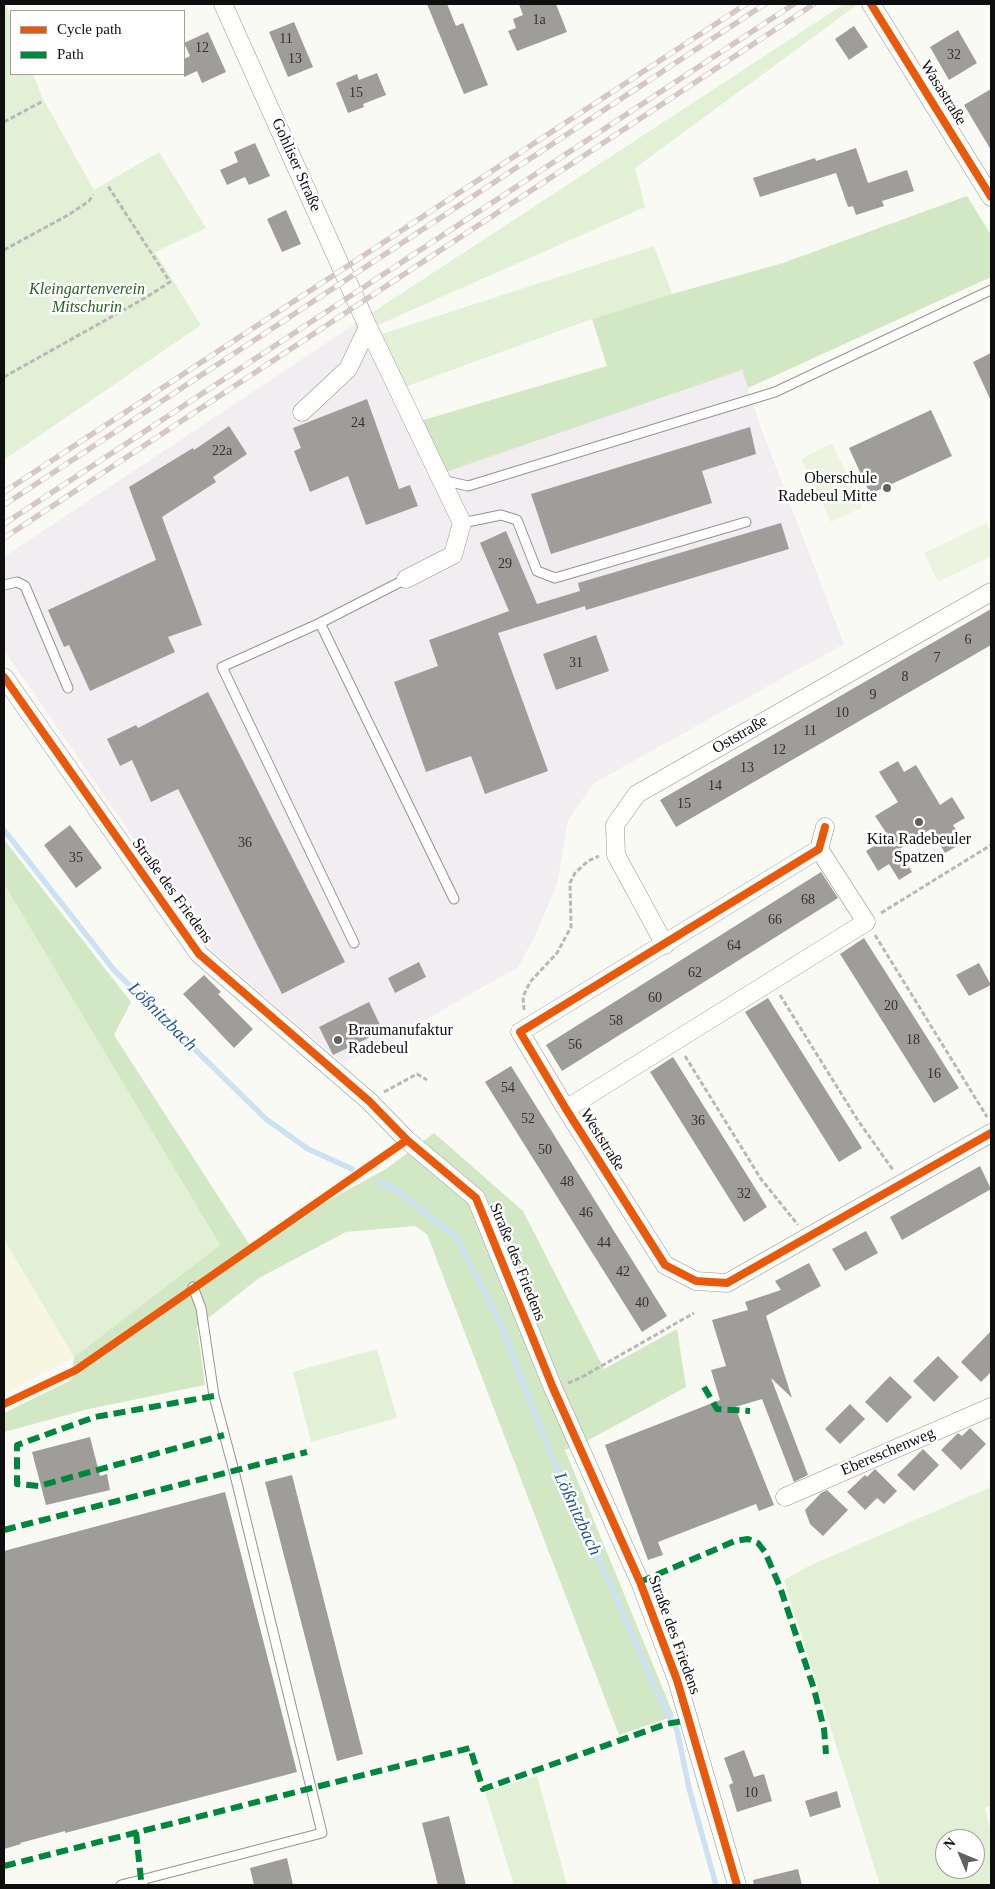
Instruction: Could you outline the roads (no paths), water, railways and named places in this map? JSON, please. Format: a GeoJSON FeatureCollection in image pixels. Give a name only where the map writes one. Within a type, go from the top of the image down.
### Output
{"type":"FeatureCollection","features":[{"type":"Feature","properties":{"kind":"street","name":"Gohliser Straße"},"geometry":{"type":"LineString","coordinates":[[223,4],[368,326],[462,523]]}},
{"type":"Feature","properties":{"kind":"street","name":"Wasastraße"},"geometry":{"type":"LineString","coordinates":[[871,4],[989,187]]}},
{"type":"Feature","properties":{"kind":"street"},"geometry":{"type":"LineString","coordinates":[[302,412],[348,369],[368,326]]}},
{"type":"Feature","properties":{"kind":"street"},"geometry":{"type":"LineString","coordinates":[[406,579],[453,555],[462,523]]}},
{"type":"Feature","properties":{"kind":"street","name":"Oststraße"},"geometry":{"type":"LineString","coordinates":[[665,944],[616,855],[615,826],[636,794],[991,592]]}},
{"type":"Feature","properties":{"kind":"street","name":"Straße des Friedens"},"geometry":{"type":"LineString","coordinates":[[4,677],[199,954],[369,1101],[407,1140],[476,1198],[553,1388],[640,1582],[677,1680],[737,1885]]}},
{"type":"Feature","properties":{"kind":"street"},"geometry":{"type":"LineString","coordinates":[[665,944],[819,849],[825,827]]}},
{"type":"Feature","properties":{"kind":"street","name":"Weststraße"},"geometry":{"type":"LineString","coordinates":[[566,1110],[866,922],[819,849]]}},
{"type":"Feature","properties":{"kind":"street","name":"Weststraße"},"geometry":{"type":"LineString","coordinates":[[665,944],[520,1032],[566,1110],[665,1265],[696,1281],[727,1283],[991,1133]]}},
{"type":"Feature","properties":{"kind":"street","name":"Ebereschenweg"},"geometry":{"type":"LineString","coordinates":[[784,1497],[991,1408]]}},
{"type":"Feature","properties":{"kind":"lane"},"geometry":{"type":"LineString","coordinates":[[442,480],[468,486],[774,392],[991,290]]}},
{"type":"Feature","properties":{"kind":"lane"},"geometry":{"type":"LineString","coordinates":[[462,523],[501,515],[517,520],[537,571],[555,578],[746,522]]}},
{"type":"Feature","properties":{"kind":"lane"},"geometry":{"type":"LineString","coordinates":[[354,943],[222,667],[320,624],[406,579]]}},
{"type":"Feature","properties":{"kind":"lane"},"geometry":{"type":"LineString","coordinates":[[4,585],[17,582],[25,586],[68,688]]}},
{"type":"Feature","properties":{"kind":"lane"},"geometry":{"type":"LineString","coordinates":[[320,624],[454,899]]}},
{"type":"Feature","properties":{"kind":"lane"},"geometry":{"type":"LineString","coordinates":[[121,1885],[142,1883],[322,1833],[234,1470],[214,1396],[201,1308],[193,1287]]}},
{"type":"Feature","properties":{"kind":"waterway","name":"Lößnitzbach"},"geometry":{"type":"LineString","coordinates":[[4,830],[114,970],[266,1119],[308,1149],[352,1169]]}},
{"type":"Feature","properties":{"kind":"waterway","name":"Lößnitzbach"},"geometry":{"type":"LineString","coordinates":[[379,1181],[393,1188],[456,1237],[498,1318],[552,1458],[662,1703],[677,1730],[689,1788],[716,1885]]}},
{"type":"Feature","properties":{"kind":"railway"},"geometry":{"type":"LineString","coordinates":[[4,492],[746,4]]}},
{"type":"Feature","properties":{"kind":"railway"},"geometry":{"type":"LineString","coordinates":[[4,505],[765,4]]}},
{"type":"Feature","properties":{"kind":"railway"},"geometry":{"type":"LineString","coordinates":[[4,524],[794,4]]}},
{"type":"Feature","properties":{"kind":"railway"},"geometry":{"type":"LineString","coordinates":[[4,538],[814,4]]}},
{"type":"Feature","properties":{"kind":"place","name":"Oberschule Radebeul Mitte"},"geometry":{"type":"Point","coordinates":[887,488]}},
{"type":"Feature","properties":{"kind":"place","name":"Kita Radebeuler Spatzen"},"geometry":{"type":"Point","coordinates":[919,822]}},
{"type":"Feature","properties":{"kind":"place","name":"Braumanufaktur Radebeul"},"geometry":{"type":"Point","coordinates":[338,1040]}},
{"type":"Feature","properties":{"kind":"park label","name":"Kleingartenverein Mitschurin"},"geometry":{"type":"Point","coordinates":[87,299]}}]}
